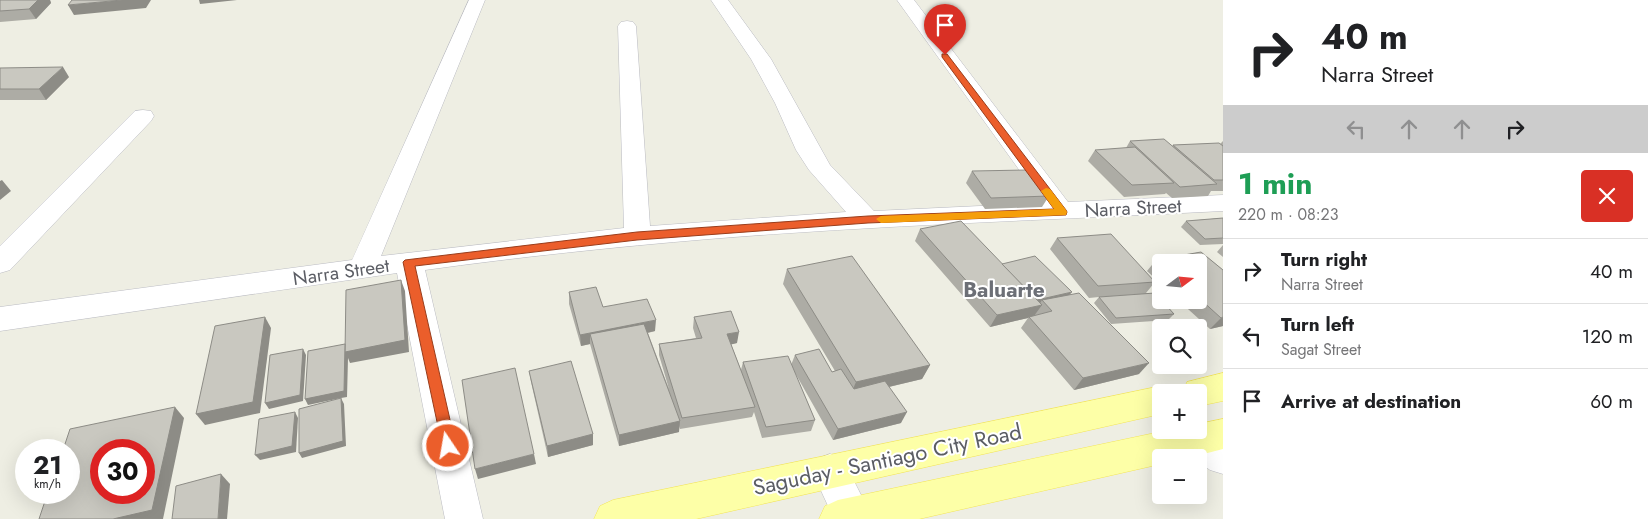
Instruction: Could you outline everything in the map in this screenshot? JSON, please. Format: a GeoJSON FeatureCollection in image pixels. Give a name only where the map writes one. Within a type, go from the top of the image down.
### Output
{"type":"FeatureCollection","features":[{"type":"Feature","properties":{"kind":"main road"},"geometry":{"type":"LineString","coordinates":[[1207,390],[1223,387]]}},
{"type":"Feature","properties":{"kind":"main road","name":"Saguday - Santiago City Road"},"geometry":{"type":"LineString","coordinates":[[613,519],[830,471],[1152,404]]}},
{"type":"Feature","properties":{"kind":"main road"},"geometry":{"type":"LineString","coordinates":[[848,518],[1207,441]]}},
{"type":"Feature","properties":{"kind":"street"},"geometry":{"type":"LineString","coordinates":[[362,268],[477,0]]}},
{"type":"Feature","properties":{"kind":"street"},"geometry":{"type":"LineString","coordinates":[[719,0],[761,59],[786,103],[808,150],[821,170],[868,220]]}},
{"type":"Feature","properties":{"kind":"street"},"geometry":{"type":"LineString","coordinates":[[905,0],[1062,212]]}},
{"type":"Feature","properties":{"kind":"street"},"geometry":{"type":"LineString","coordinates":[[627,26],[637,236]]}},
{"type":"Feature","properties":{"kind":"street"},"geometry":{"type":"LineString","coordinates":[[0,263],[143,116]]}},
{"type":"Feature","properties":{"kind":"street","name":"Narra Street"},"geometry":{"type":"LineString","coordinates":[[0,319],[362,268],[637,236],[868,220],[1223,203]]}},
{"type":"Feature","properties":{"kind":"street"},"geometry":{"type":"LineString","coordinates":[[409,262],[464,519]]}},
{"type":"Feature","properties":{"kind":"street"},"geometry":{"type":"LineString","coordinates":[[830,471],[848,518]]}},
{"type":"Feature","properties":{"kind":"building"},"geometry":{"type":"Polygon","coordinates":[[[0,0],[38,0],[29,9],[0,11],[0,0]]]}},
{"type":"Feature","properties":{"kind":"building"},"geometry":{"type":"Polygon","coordinates":[[[72,0],[122,0],[68,5],[72,0]]]}},
{"type":"Feature","properties":{"kind":"building"},"geometry":{"type":"Polygon","coordinates":[[[63,67],[39,89],[0,89],[0,68],[63,67]]]}},
{"type":"Feature","properties":{"kind":"building"},"geometry":{"type":"Polygon","coordinates":[[[1164,139],[1217,184],[1180,187],[1130,141],[1164,139]]]}},
{"type":"Feature","properties":{"kind":"building"},"geometry":{"type":"Polygon","coordinates":[[[1219,143],[1223,146],[1223,180],[1214,180],[1173,145],[1219,143]]]}},
{"type":"Feature","properties":{"kind":"building"},"geometry":{"type":"Polygon","coordinates":[[[1135,147],[1174,183],[1132,185],[1095,150],[1135,147]]]}},
{"type":"Feature","properties":{"kind":"building"},"geometry":{"type":"Polygon","coordinates":[[[1027,170],[1049,196],[991,198],[972,171],[1027,170]]]}},
{"type":"Feature","properties":{"kind":"building"},"geometry":{"type":"Polygon","coordinates":[[[1223,218],[1223,238],[1205,239],[1186,221],[1223,218]]]}},
{"type":"Feature","properties":{"kind":"building"},"geometry":{"type":"Polygon","coordinates":[[[961,221],[1042,305],[997,315],[920,229],[961,221]]]}},
{"type":"Feature","properties":{"kind":"building"},"geometry":{"type":"Polygon","coordinates":[[[1111,234],[1152,279],[1152,282],[1098,286],[1057,238],[1111,234]]]}},
{"type":"Feature","properties":{"kind":"building"},"geometry":{"type":"Polygon","coordinates":[[[852,256],[930,365],[856,382],[787,269],[852,256]]]}},
{"type":"Feature","properties":{"kind":"building"},"geometry":{"type":"Polygon","coordinates":[[[1035,256],[1072,292],[1037,300],[1002,264],[1035,256]]]}},
{"type":"Feature","properties":{"kind":"building"},"geometry":{"type":"Polygon","coordinates":[[[1208,258],[1223,270],[1223,317],[1221,318],[1208,306],[1208,258]]]}},
{"type":"Feature","properties":{"kind":"building"},"geometry":{"type":"Polygon","coordinates":[[[401,280],[405,340],[345,352],[346,290],[401,280]]]}},
{"type":"Feature","properties":{"kind":"building"},"geometry":{"type":"Polygon","coordinates":[[[596,287],[603,307],[647,299],[656,320],[580,335],[569,292],[596,287]]]}},
{"type":"Feature","properties":{"kind":"building"},"geometry":{"type":"Polygon","coordinates":[[[1079,293],[1149,363],[1083,378],[1029,317],[1052,311],[1042,300],[1079,293]]]}},
{"type":"Feature","properties":{"kind":"building"},"geometry":{"type":"Polygon","coordinates":[[[1152,293],[1152,309],[1169,309],[1174,314],[1116,318],[1099,297],[1152,293]]]}},
{"type":"Feature","properties":{"kind":"building"},"geometry":{"type":"Polygon","coordinates":[[[731,311],[739,332],[727,334],[755,407],[682,418],[659,344],[702,338],[694,317],[731,311]]]}},
{"type":"Feature","properties":{"kind":"building"},"geometry":{"type":"Polygon","coordinates":[[[265,317],[253,402],[196,414],[215,326],[265,317]]]}},
{"type":"Feature","properties":{"kind":"building"},"geometry":{"type":"Polygon","coordinates":[[[644,324],[680,421],[619,435],[590,334],[644,324]]]}},
{"type":"Feature","properties":{"kind":"building"},"geometry":{"type":"Polygon","coordinates":[[[345,344],[344,391],[305,399],[308,351],[345,344]]]}},
{"type":"Feature","properties":{"kind":"building"},"geometry":{"type":"Polygon","coordinates":[[[303,349],[300,395],[265,403],[270,355],[303,349]]]}},
{"type":"Feature","properties":{"kind":"building"},"geometry":{"type":"Polygon","coordinates":[[[819,349],[832,372],[841,369],[854,389],[885,381],[907,412],[838,429],[795,355],[819,349]]]}},
{"type":"Feature","properties":{"kind":"building"},"geometry":{"type":"Polygon","coordinates":[[[788,356],[815,420],[766,427],[743,362],[788,356]]]}},
{"type":"Feature","properties":{"kind":"building"},"geometry":{"type":"Polygon","coordinates":[[[571,361],[593,434],[547,446],[529,371],[571,361]]]}},
{"type":"Feature","properties":{"kind":"building"},"geometry":{"type":"Polygon","coordinates":[[[515,368],[534,454],[475,469],[462,380],[515,368]]]}},
{"type":"Feature","properties":{"kind":"building"},"geometry":{"type":"Polygon","coordinates":[[[341,398],[343,441],[299,453],[299,409],[341,398]]]}},
{"type":"Feature","properties":{"kind":"building"},"geometry":{"type":"Polygon","coordinates":[[[175,407],[155,497],[155,439],[90,439],[90,504],[153,504],[152,510],[113,519],[39,519],[44,504],[80,504],[80,439],[67,439],[70,429],[175,407]]]}},
{"type":"Feature","properties":{"kind":"building"},"geometry":{"type":"Polygon","coordinates":[[[295,412],[292,446],[255,455],[259,419],[295,412]]]}},
{"type":"Feature","properties":{"kind":"building"},"geometry":{"type":"Polygon","coordinates":[[[221,474],[218,519],[172,519],[176,486],[221,474]]]}},
{"type":"Feature","properties":{"kind":"slow traffic"},"geometry":{"type":"LineString","coordinates":[[881,219],[1062,212],[1046,191]]}},
{"type":"Feature","properties":{"kind":"district","name":"Baluarte"},"geometry":{"type":"Point","coordinates":[1004,290]}},
{"type":"Feature","properties":{"kind":"route"},"geometry":{"type":"LineString","coordinates":[[448,446],[409,262],[637,236],[868,220],[1062,212],[945,55]]}}]}
